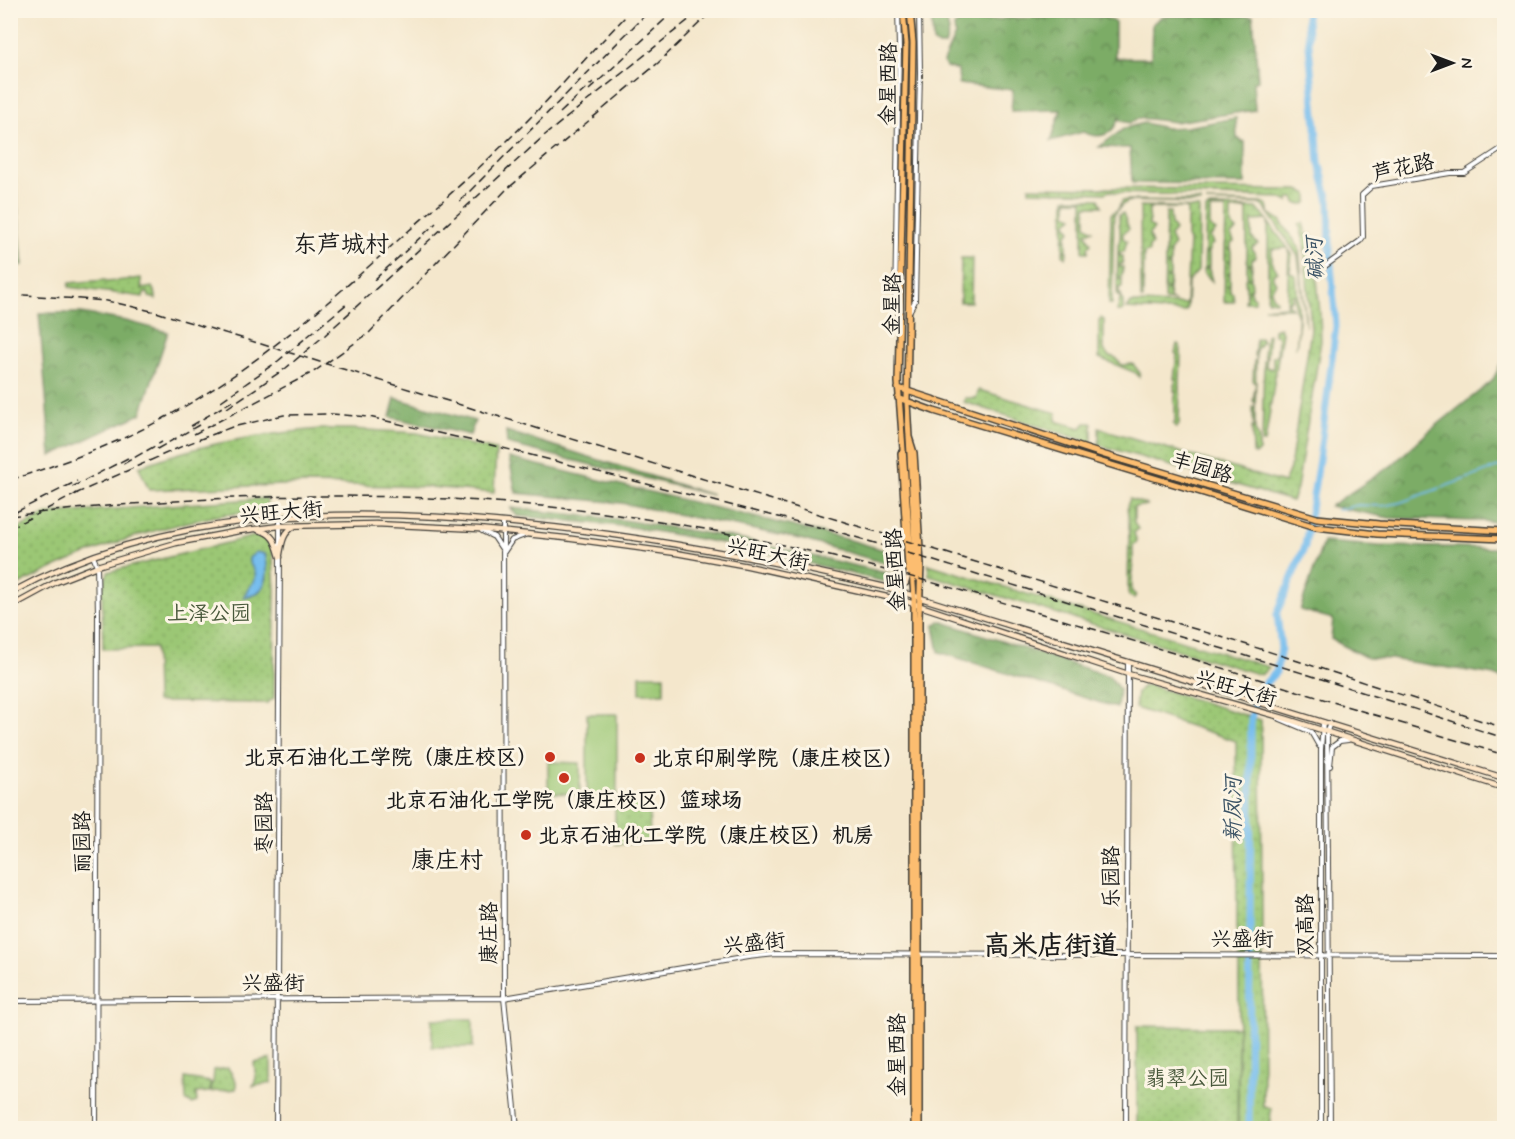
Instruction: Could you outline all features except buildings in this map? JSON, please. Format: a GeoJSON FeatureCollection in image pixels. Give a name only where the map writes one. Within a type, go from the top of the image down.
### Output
{"type":"FeatureCollection","features":[{"type":"Feature","properties":{"kind":"main road","name":"金星西路"},"geometry":{"type":"LineString","coordinates":[[903,10],[906,44],[898,399],[916,601],[919,1128]]}},
{"type":"Feature","properties":{"kind":"main road","name":"金星路"},"geometry":{"type":"LineString","coordinates":[[910,10],[913,43],[907,402],[909,437],[914,453],[921,564],[916,601]]}},
{"type":"Feature","properties":{"kind":"main road","name":"丰园路"},"geometry":{"type":"LineString","coordinates":[[898,388],[1105,455],[1300,514],[1354,522],[1504,531]]}},
{"type":"Feature","properties":{"kind":"main road","name":"丰园路"},"geometry":{"type":"LineString","coordinates":[[898,399],[1298,522],[1377,534],[1504,539]]}},
{"type":"Feature","properties":{"kind":"main road"},"geometry":{"type":"LineString","coordinates":[[931,410],[932,404],[937,401]]}},
{"type":"Feature","properties":{"kind":"main road"},"geometry":{"type":"LineString","coordinates":[[901,427],[900,462],[909,572],[913,581]]}},
{"type":"Feature","properties":{"kind":"main road","name":"兴旺大街"},"geometry":{"type":"LineString","coordinates":[[10,593],[50,573],[93,556],[197,528],[280,517],[395,515],[572,529],[712,549],[885,587],[916,601],[1128,674],[1327,731],[1504,788]]}},
{"type":"Feature","properties":{"kind":"main road"},"geometry":{"type":"LineString","coordinates":[[1348,530],[1356,528],[1354,522]]}},
{"type":"Feature","properties":{"kind":"main road","name":"兴旺大街"},"geometry":{"type":"LineString","coordinates":[[10,607],[56,582],[97,566],[176,543],[252,529],[297,525],[376,524],[478,529],[565,538],[748,566],[916,601],[1244,696],[1504,778]]}},
{"type":"Feature","properties":{"kind":"main road"},"geometry":{"type":"LineString","coordinates":[[1377,534],[1372,529],[1379,524]]}},
{"type":"Feature","properties":{"kind":"main road"},"geometry":{"type":"LineString","coordinates":[[280,557],[284,537],[289,529],[297,525]]}},
{"type":"Feature","properties":{"kind":"main road"},"geometry":{"type":"LineString","coordinates":[[252,529],[262,530],[273,537],[280,557]]}},
{"type":"Feature","properties":{"kind":"main road"},"geometry":{"type":"LineString","coordinates":[[885,587],[898,588],[906,583],[912,558]]}},
{"type":"Feature","properties":{"kind":"main road"},"geometry":{"type":"LineString","coordinates":[[1309,726],[1313,723],[1311,717]]}},
{"type":"Feature","properties":{"kind":"main road"},"geometry":{"type":"LineString","coordinates":[[1350,729],[1346,732],[1351,739]]}},
{"type":"Feature","properties":{"kind":"main road","name":"金星西路"},"geometry":{"type":"LineString","coordinates":[[914,1128],[917,954]]}},
{"type":"Feature","properties":{"kind":"street"},"geometry":{"type":"LineString","coordinates":[[895,308],[898,10]]}},
{"type":"Feature","properties":{"kind":"street"},"geometry":{"type":"LineString","coordinates":[[909,313],[915,301],[920,73],[919,10]]}},
{"type":"Feature","properties":{"kind":"street","name":"芦花路"},"geometry":{"type":"LineString","coordinates":[[1321,269],[1363,237],[1362,195],[1372,186],[1450,173],[1464,173],[1504,147]]}},
{"type":"Feature","properties":{"kind":"street","name":"枣园路"},"geometry":{"type":"LineString","coordinates":[[276,1128],[280,517]]}},
{"type":"Feature","properties":{"kind":"street","name":"康庄路"},"geometry":{"type":"LineString","coordinates":[[502,522],[504,998],[517,1128]]}},
{"type":"Feature","properties":{"kind":"street"},"geometry":{"type":"LineString","coordinates":[[478,529],[494,537],[503,552],[512,540],[526,534]]}},
{"type":"Feature","properties":{"kind":"street","name":"丽园路"},"geometry":{"type":"LineString","coordinates":[[93,556],[97,566],[96,1128]]}},
{"type":"Feature","properties":{"kind":"street","name":"乐园路"},"geometry":{"type":"LineString","coordinates":[[1126,1128],[1128,662]]}},
{"type":"Feature","properties":{"kind":"street"},"geometry":{"type":"LineString","coordinates":[[1275,716],[1311,732],[1317,739],[1321,750]]}},
{"type":"Feature","properties":{"kind":"street","name":"双高路"},"geometry":{"type":"LineString","coordinates":[[1321,1128],[1321,730],[1323,721]]}},
{"type":"Feature","properties":{"kind":"street","name":"双高路"},"geometry":{"type":"LineString","coordinates":[[1329,723],[1327,731],[1330,1128]]}},
{"type":"Feature","properties":{"kind":"street"},"geometry":{"type":"LineString","coordinates":[[1328,778],[1332,747],[1340,741],[1351,739]]}},
{"type":"Feature","properties":{"kind":"street","name":"兴盛街"},"geometry":{"type":"LineString","coordinates":[[10,1001],[504,998],[776,954],[1504,956]]}},
{"type":"Feature","properties":{"kind":"green space"},"geometry":{"type":"Polygon","coordinates":[[[931,11],[944,11],[949,31],[945,46],[938,46],[933,42],[931,11]]]}},
{"type":"Feature","properties":{"kind":"green space"},"geometry":{"type":"Polygon","coordinates":[[[1162,16],[1253,16],[1258,80],[1253,82],[1255,110],[1175,122],[1140,118],[1130,123],[1121,121],[1119,117],[1114,128],[1101,136],[1083,132],[1051,141],[1061,110],[1011,111],[1013,90],[959,84],[958,70],[946,67],[943,62],[955,35],[954,26],[972,20],[992,21],[1005,18],[1104,17],[1115,22],[1115,58],[1151,58],[1152,24],[1162,16]]]}},
{"type":"Feature","properties":{"kind":"green space"},"geometry":{"type":"Polygon","coordinates":[[[1236,118],[1237,138],[1245,142],[1245,184],[1132,183],[1130,148],[1099,147],[1125,128],[1144,123],[1166,128],[1186,127],[1236,118]]]}},
{"type":"Feature","properties":{"kind":"green space"},"geometry":{"type":"Polygon","coordinates":[[[10,131],[23,265],[11,267],[10,267],[10,131]]]}},
{"type":"Feature","properties":{"kind":"green space"},"geometry":{"type":"Polygon","coordinates":[[[1029,187],[1299,190],[1308,194],[1308,201],[1306,204],[1297,204],[1294,198],[1289,198],[1288,202],[1280,198],[1110,191],[1105,193],[1029,191],[1029,187]]]}},
{"type":"Feature","properties":{"kind":"green space"},"geometry":{"type":"Polygon","coordinates":[[[1065,199],[1099,199],[1102,206],[1086,206],[1086,225],[1093,230],[1086,233],[1091,244],[1088,252],[1083,252],[1083,200],[1067,200],[1067,213],[1073,217],[1067,222],[1071,230],[1067,234],[1067,239],[1064,239],[1067,241],[1067,251],[1064,251],[1067,253],[1066,258],[1063,255],[1065,199]]]}},
{"type":"Feature","properties":{"kind":"green space"},"geometry":{"type":"Polygon","coordinates":[[[1127,200],[1201,201],[1201,203],[1129,201],[1122,205],[1114,215],[1112,304],[1109,304],[1111,214],[1118,209],[1122,201],[1127,200]]]}},
{"type":"Feature","properties":{"kind":"green space"},"geometry":{"type":"Polygon","coordinates":[[[1206,202],[1262,203],[1267,205],[1269,213],[1280,220],[1299,247],[1306,327],[1298,256],[1264,207],[1259,204],[1206,202]]]}},
{"type":"Feature","properties":{"kind":"green space"},"geometry":{"type":"Polygon","coordinates":[[[1140,206],[1199,208],[1198,271],[1188,282],[1187,310],[1184,312],[1127,309],[1131,303],[1186,304],[1189,240],[1187,239],[1187,208],[1149,208],[1149,225],[1154,229],[1149,234],[1152,245],[1149,247],[1149,252],[1144,253],[1143,299],[1141,299],[1140,206]]]}},
{"type":"Feature","properties":{"kind":"green space"},"geometry":{"type":"Polygon","coordinates":[[[1210,207],[1256,208],[1268,220],[1252,221],[1252,238],[1258,244],[1252,248],[1256,257],[1252,259],[1252,264],[1249,264],[1252,266],[1249,278],[1251,278],[1252,288],[1248,290],[1251,290],[1251,296],[1255,298],[1255,302],[1245,302],[1247,209],[1231,210],[1231,225],[1237,230],[1231,235],[1234,242],[1231,244],[1231,249],[1228,249],[1231,251],[1231,261],[1228,261],[1231,263],[1228,274],[1230,285],[1227,286],[1233,293],[1234,302],[1224,302],[1226,209],[1210,209],[1210,227],[1216,231],[1210,237],[1213,244],[1207,252],[1209,267],[1206,269],[1209,269],[1212,281],[1204,273],[1206,209],[1210,207]]]}},
{"type":"Feature","properties":{"kind":"green space"},"geometry":{"type":"Polygon","coordinates":[[[1166,212],[1170,212],[1171,225],[1175,230],[1170,236],[1174,245],[1168,253],[1170,265],[1167,265],[1170,267],[1170,277],[1167,277],[1170,279],[1169,289],[1166,289],[1174,301],[1164,300],[1166,212]]]}},
{"type":"Feature","properties":{"kind":"green space"},"geometry":{"type":"Polygon","coordinates":[[[1123,213],[1129,229],[1123,233],[1123,238],[1127,241],[1124,252],[1120,252],[1120,256],[1123,256],[1123,264],[1120,264],[1120,267],[1123,267],[1122,276],[1119,279],[1122,279],[1122,287],[1119,288],[1119,294],[1123,301],[1123,311],[1117,311],[1120,296],[1117,296],[1119,215],[1123,213]]]}},
{"type":"Feature","properties":{"kind":"green space"},"geometry":{"type":"Polygon","coordinates":[[[1268,222],[1288,248],[1272,249],[1272,264],[1278,271],[1273,274],[1276,283],[1270,291],[1276,301],[1267,300],[1268,222]]]}},
{"type":"Feature","properties":{"kind":"green space"},"geometry":{"type":"Polygon","coordinates":[[[1303,223],[1306,234],[1311,234],[1314,245],[1321,341],[1297,488],[1292,501],[1099,445],[1099,428],[1284,483],[1290,468],[1311,329],[1304,242],[1299,224],[1303,223]]]}},
{"type":"Feature","properties":{"kind":"green space"},"geometry":{"type":"Polygon","coordinates":[[[1289,250],[1292,254],[1290,272],[1296,276],[1298,318],[1295,309],[1295,295],[1292,295],[1292,300],[1289,301],[1292,308],[1264,308],[1287,306],[1289,250]]]}},
{"type":"Feature","properties":{"kind":"green space"},"geometry":{"type":"Polygon","coordinates":[[[961,258],[972,258],[971,302],[960,302],[961,258]]]}},
{"type":"Feature","properties":{"kind":"green space"},"geometry":{"type":"Polygon","coordinates":[[[141,278],[142,289],[152,287],[156,299],[149,297],[148,293],[144,293],[143,297],[69,287],[69,283],[141,278]]]}},
{"type":"Feature","properties":{"kind":"green space"},"geometry":{"type":"Polygon","coordinates":[[[39,313],[81,313],[168,332],[141,414],[51,456],[39,313]]]}},
{"type":"Feature","properties":{"kind":"green space"},"geometry":{"type":"Polygon","coordinates":[[[1101,318],[1104,320],[1104,350],[1122,365],[1133,364],[1140,373],[1139,377],[1136,373],[1099,358],[1099,320],[1101,318]]]}},
{"type":"Feature","properties":{"kind":"green space"},"geometry":{"type":"Polygon","coordinates":[[[1280,327],[1282,332],[1265,443],[1262,443],[1266,335],[1269,334],[1266,367],[1273,369],[1273,356],[1277,356],[1278,336],[1274,335],[1274,330],[1280,327]]]}},
{"type":"Feature","properties":{"kind":"green space"},"geometry":{"type":"Polygon","coordinates":[[[1260,338],[1262,342],[1256,350],[1256,356],[1254,356],[1256,339],[1260,338]]]}},
{"type":"Feature","properties":{"kind":"green space"},"geometry":{"type":"Polygon","coordinates":[[[1177,344],[1180,345],[1181,350],[1179,425],[1176,428],[1173,424],[1175,423],[1176,379],[1174,379],[1177,344]]]}},
{"type":"Feature","properties":{"kind":"green space"},"geometry":{"type":"Polygon","coordinates":[[[1504,358],[1504,522],[1390,518],[1330,506],[1391,466],[1427,433],[1492,381],[1504,358]]]}},
{"type":"Feature","properties":{"kind":"green space"},"geometry":{"type":"Polygon","coordinates":[[[1256,360],[1256,382],[1253,382],[1254,361],[1256,360]]]}},
{"type":"Feature","properties":{"kind":"green space"},"geometry":{"type":"Polygon","coordinates":[[[1256,385],[1255,430],[1259,438],[1259,451],[1255,455],[1252,427],[1255,423],[1253,423],[1255,402],[1253,401],[1256,385]]]}},
{"type":"Feature","properties":{"kind":"green space"},"geometry":{"type":"Polygon","coordinates":[[[979,390],[1057,413],[1056,421],[1081,428],[1085,423],[1092,423],[1092,441],[1089,442],[964,402],[965,398],[976,398],[979,390]]]}},
{"type":"Feature","properties":{"kind":"green space"},"geometry":{"type":"Polygon","coordinates":[[[395,398],[475,421],[470,435],[390,417],[395,398]]]}},
{"type":"Feature","properties":{"kind":"green space"},"geometry":{"type":"Polygon","coordinates":[[[321,429],[417,433],[496,450],[494,493],[429,487],[309,484],[149,490],[139,467],[183,452],[228,441],[321,429]]]}},
{"type":"Feature","properties":{"kind":"green space"},"geometry":{"type":"Polygon","coordinates":[[[506,431],[712,495],[507,444],[506,431]]]}},
{"type":"Feature","properties":{"kind":"green space"},"geometry":{"type":"Polygon","coordinates":[[[509,458],[850,540],[898,554],[899,567],[800,539],[621,503],[516,493],[509,458]]]}},
{"type":"Feature","properties":{"kind":"green space"},"geometry":{"type":"Polygon","coordinates":[[[267,498],[266,511],[211,517],[133,537],[83,555],[11,589],[11,532],[47,514],[267,498]]]}},
{"type":"Feature","properties":{"kind":"green space"},"geometry":{"type":"Polygon","coordinates":[[[1130,499],[1148,505],[1134,507],[1134,522],[1138,529],[1134,533],[1137,542],[1133,545],[1133,549],[1130,549],[1133,551],[1133,561],[1130,563],[1133,563],[1130,587],[1136,595],[1134,598],[1129,596],[1128,592],[1127,506],[1130,499]]]}},
{"type":"Feature","properties":{"kind":"green space"},"geometry":{"type":"Polygon","coordinates":[[[511,508],[623,520],[730,537],[900,576],[893,584],[738,546],[631,527],[517,516],[511,508]]]}},
{"type":"Feature","properties":{"kind":"green space","name":"上泽公园"},"geometry":{"type":"Polygon","coordinates":[[[263,534],[272,547],[275,590],[274,698],[267,703],[156,702],[155,648],[103,649],[102,589],[108,572],[263,534]]]}},
{"type":"Feature","properties":{"kind":"green space"},"geometry":{"type":"Polygon","coordinates":[[[1323,542],[1379,546],[1504,548],[1504,680],[1495,675],[1391,659],[1367,658],[1331,639],[1333,619],[1300,610],[1323,542]]]}},
{"type":"Feature","properties":{"kind":"green space"},"geometry":{"type":"Polygon","coordinates":[[[928,564],[1269,667],[1261,675],[929,575],[928,564]]]}},
{"type":"Feature","properties":{"kind":"green space"},"geometry":{"type":"Polygon","coordinates":[[[940,621],[1109,676],[1119,689],[1117,708],[939,652],[934,626],[940,621]]]}},
{"type":"Feature","properties":{"kind":"green space"},"geometry":{"type":"Polygon","coordinates":[[[640,675],[664,675],[664,693],[640,693],[640,675]]]}},
{"type":"Feature","properties":{"kind":"green space"},"geometry":{"type":"Polygon","coordinates":[[[1148,685],[1261,720],[1263,1107],[1271,1108],[1270,1128],[1238,1128],[1239,962],[1237,950],[1236,741],[1135,708],[1137,692],[1148,685]]]}},
{"type":"Feature","properties":{"kind":"green space"},"geometry":{"type":"Polygon","coordinates":[[[587,714],[617,714],[617,796],[587,796],[587,714]]]}},
{"type":"Feature","properties":{"kind":"green space","name":"北京石油化工学院（康庄校区）篮球场"},"geometry":{"type":"Polygon","coordinates":[[[548,762],[580,763],[580,794],[548,793],[548,762]]]}},
{"type":"Feature","properties":{"kind":"green space"},"geometry":{"type":"Polygon","coordinates":[[[649,801],[650,843],[615,844],[615,802],[649,801]]]}},
{"type":"Feature","properties":{"kind":"green space"},"geometry":{"type":"Polygon","coordinates":[[[432,1019],[473,1019],[473,1047],[432,1047],[432,1019]]]}},
{"type":"Feature","properties":{"kind":"green space","name":"翡翠公园"},"geometry":{"type":"Polygon","coordinates":[[[1137,1026],[1238,1027],[1237,1128],[1137,1128],[1137,1026]]]}},
{"type":"Feature","properties":{"kind":"green space"},"geometry":{"type":"Polygon","coordinates":[[[271,1059],[271,1083],[253,1086],[256,1078],[254,1063],[271,1059]]]}},
{"type":"Feature","properties":{"kind":"green space"},"geometry":{"type":"Polygon","coordinates":[[[228,1068],[236,1081],[236,1089],[211,1092],[214,1070],[228,1068]]]}},
{"type":"Feature","properties":{"kind":"green space"},"geometry":{"type":"Polygon","coordinates":[[[185,1078],[210,1082],[210,1092],[196,1093],[197,1102],[192,1104],[186,1101],[185,1078]]]}},
{"type":"Feature","properties":{"kind":"water"},"geometry":{"type":"Polygon","coordinates":[[[256,552],[265,554],[267,576],[258,592],[243,598],[255,578],[249,558],[256,552]]]}},
{"type":"Feature","properties":{"kind":"waterway","name":"新凤河"},"geometry":{"type":"LineString","coordinates":[[1249,1128],[1251,719],[1257,692],[1276,672],[1281,649],[1277,614],[1305,546],[1320,453],[1336,326],[1330,252],[1329,201],[1319,162],[1306,10]]}},
{"type":"Feature","properties":{"kind":"waterway"},"geometry":{"type":"LineString","coordinates":[[1337,510],[1358,505],[1382,506],[1399,503],[1504,465]]}},
{"type":"Feature","properties":{"kind":"railway"},"geometry":{"type":"LineString","coordinates":[[10,480],[90,452],[147,427],[197,399],[257,359],[342,290],[478,168],[510,138],[632,10]]}},
{"type":"Feature","properties":{"kind":"railway"},"geometry":{"type":"LineString","coordinates":[[460,201],[650,10]]}},
{"type":"Feature","properties":{"kind":"railway"},"geometry":{"type":"LineString","coordinates":[[589,90],[675,10]]}},
{"type":"Feature","properties":{"kind":"railway"},"geometry":{"type":"LineString","coordinates":[[227,408],[286,368],[545,135],[701,10]]}},
{"type":"Feature","properties":{"kind":"railway"},"geometry":{"type":"LineString","coordinates":[[194,434],[315,371],[369,333],[506,190],[658,63],[713,10]]}},
{"type":"Feature","properties":{"kind":"railway"},"geometry":{"type":"LineString","coordinates":[[560,113],[593,82]]}},
{"type":"Feature","properties":{"kind":"railway"},"geometry":{"type":"LineString","coordinates":[[374,280],[436,223]]}},
{"type":"Feature","properties":{"kind":"railway"},"geometry":{"type":"LineString","coordinates":[[10,294],[107,301],[156,312],[1264,650],[1504,728]]}},
{"type":"Feature","properties":{"kind":"railway"},"geometry":{"type":"LineString","coordinates":[[221,401],[278,361],[349,302]]}},
{"type":"Feature","properties":{"kind":"railway"},"geometry":{"type":"LineString","coordinates":[[191,426],[232,401]]}},
{"type":"Feature","properties":{"kind":"railway"},"geometry":{"type":"LineString","coordinates":[[75,494],[185,445],[232,427],[284,415],[331,414],[369,417],[495,446],[842,533],[1309,675],[1504,738]]}},
{"type":"Feature","properties":{"kind":"railway"},"geometry":{"type":"LineString","coordinates":[[157,449],[199,425]]}},
{"type":"Feature","properties":{"kind":"railway"},"geometry":{"type":"LineString","coordinates":[[123,464],[162,442]]}},
{"type":"Feature","properties":{"kind":"railway"},"geometry":{"type":"LineString","coordinates":[[72,487],[128,458]]}},
{"type":"Feature","properties":{"kind":"railway"},"geometry":{"type":"LineString","coordinates":[[16,512],[77,481]]}},
{"type":"Feature","properties":{"kind":"railway"},"geometry":{"type":"LineString","coordinates":[[10,528],[82,491]]}},
{"type":"Feature","properties":{"kind":"railway"},"geometry":{"type":"LineString","coordinates":[[10,516],[150,503],[290,496],[360,496],[500,502],[632,517],[755,539],[936,584],[1056,618],[1504,755]]}},
{"type":"Feature","properties":{"kind":"place","name":"北京石油化工学院（康庄校区）"},"geometry":{"type":"Point","coordinates":[550,757]}},
{"type":"Feature","properties":{"kind":"place","name":"北京印刷学院（康庄校区）"},"geometry":{"type":"Point","coordinates":[640,758]}},
{"type":"Feature","properties":{"kind":"place","name":"北京石油化工学院（康庄校区）篮球场"},"geometry":{"type":"Point","coordinates":[564,778]}},
{"type":"Feature","properties":{"kind":"place","name":"北京石油化工学院（康庄校区）机房"},"geometry":{"type":"Point","coordinates":[526,835]}},
{"type":"Feature","properties":{"kind":"district","name":"东芦城村"},"geometry":{"type":"Point","coordinates":[341,244]}},
{"type":"Feature","properties":{"kind":"district","name":"康庄村"},"geometry":{"type":"Point","coordinates":[447,860]}},
{"type":"Feature","properties":{"kind":"district","name":"高米店街道"},"geometry":{"type":"Point","coordinates":[1051,945]}},
{"type":"Feature","properties":{"kind":"water label","name":"碱河"},"geometry":{"type":"Point","coordinates":[1314,259]}}]}
